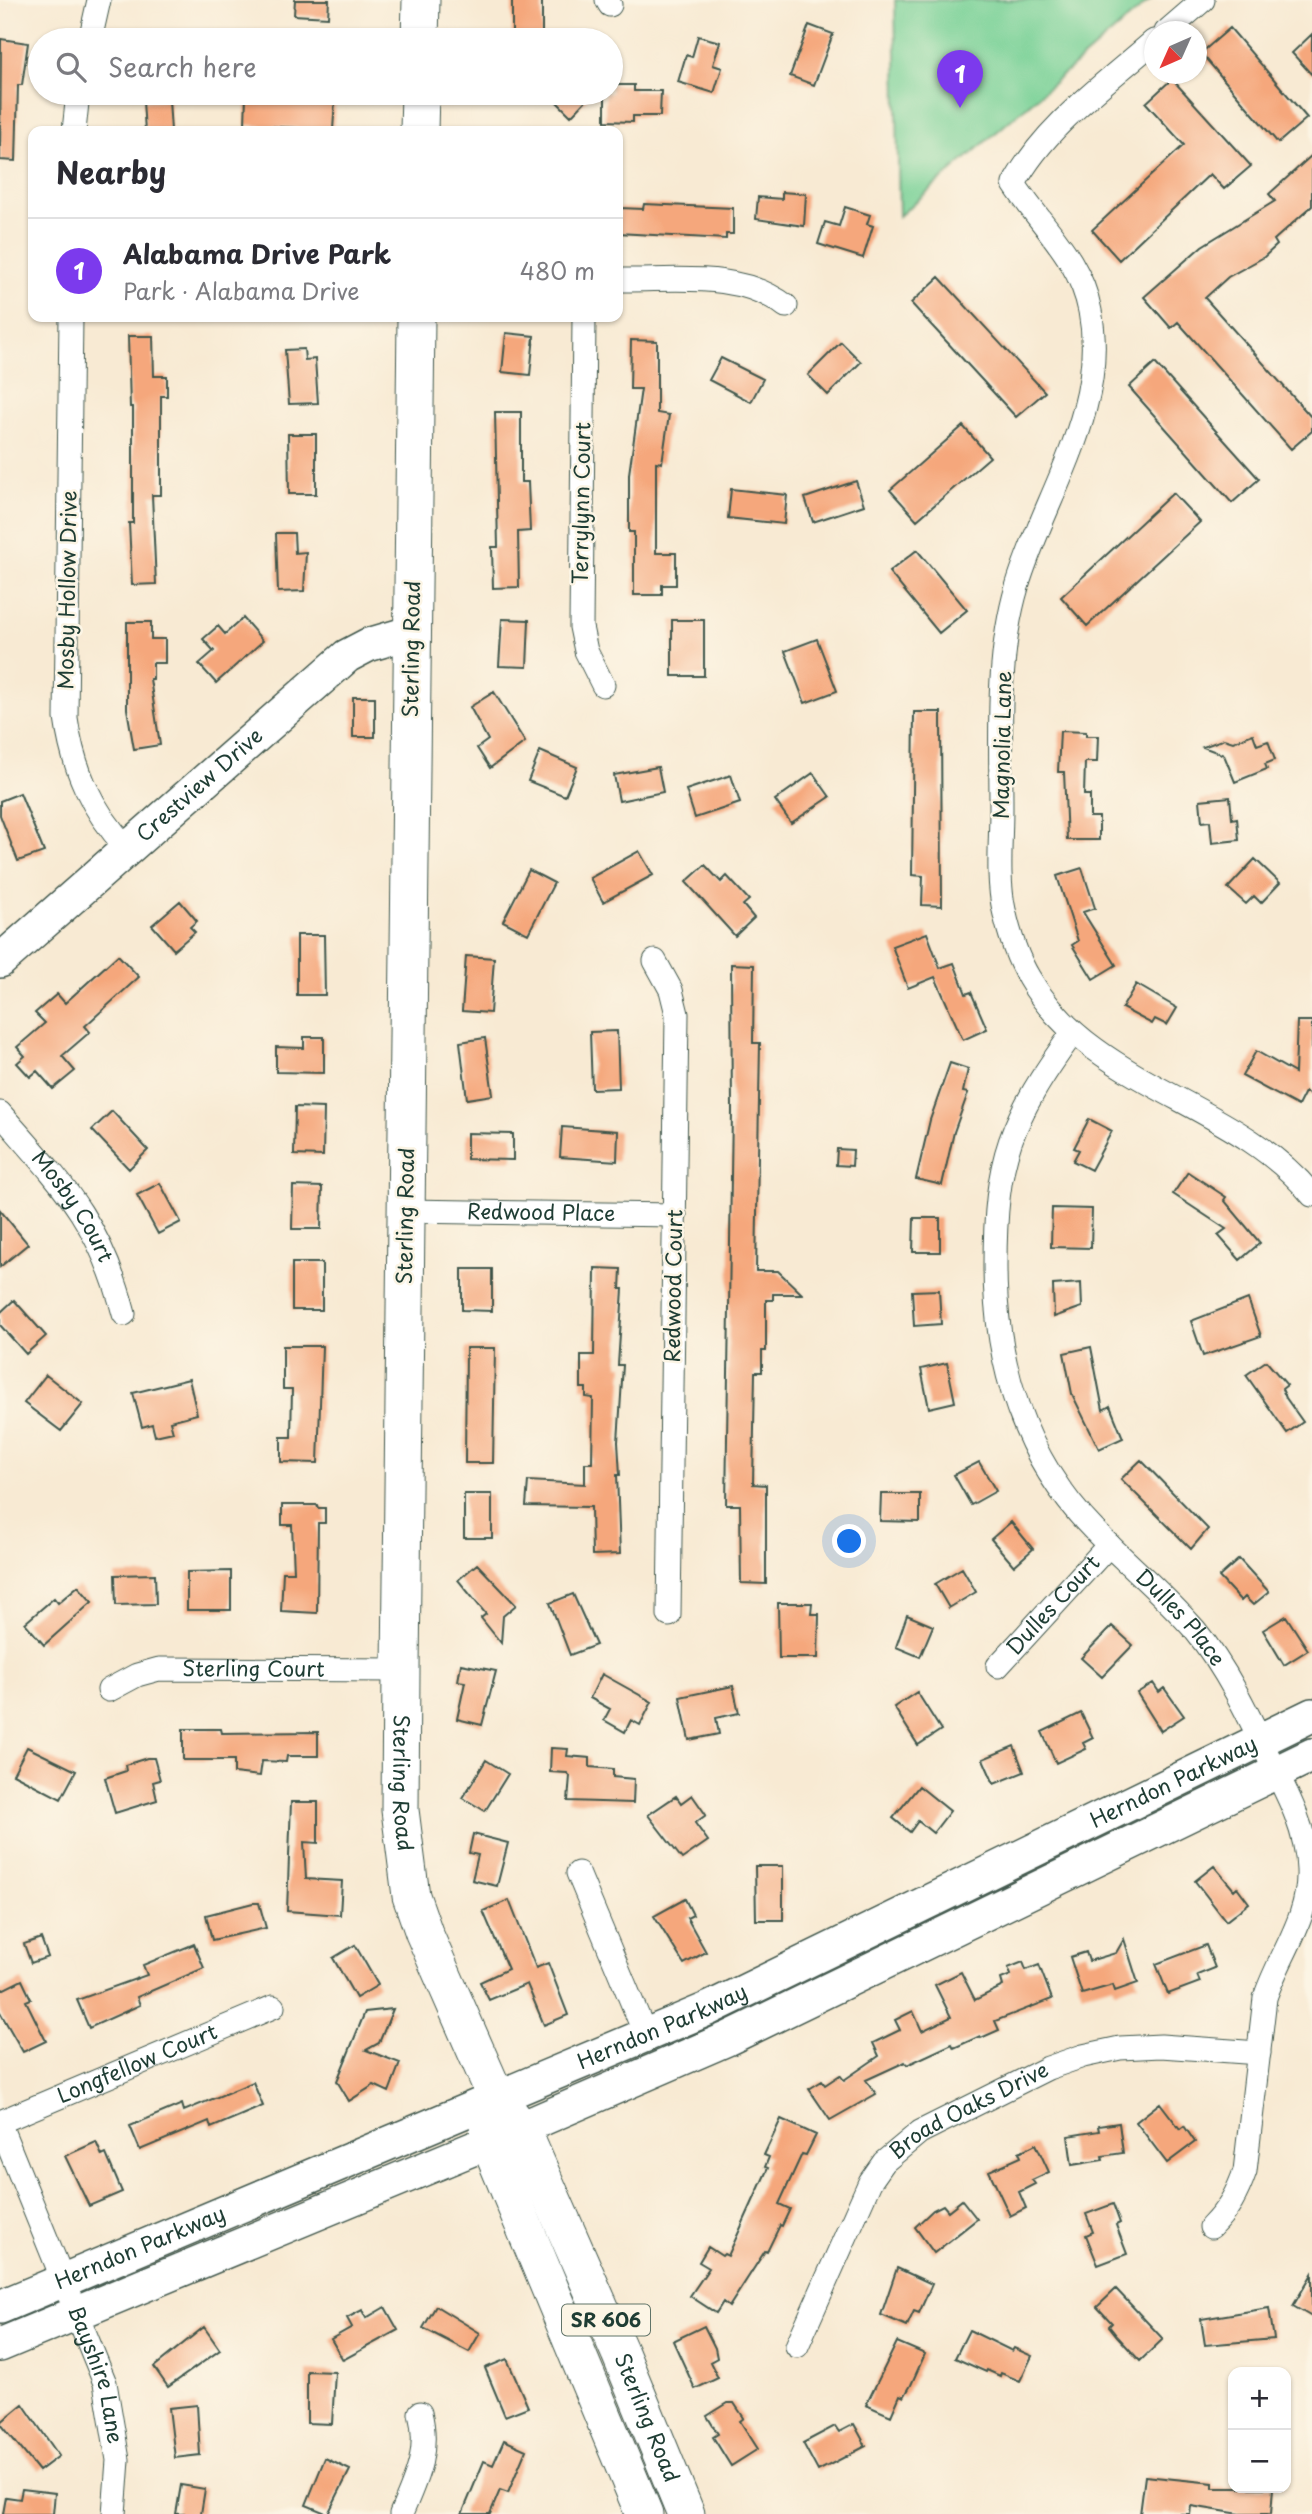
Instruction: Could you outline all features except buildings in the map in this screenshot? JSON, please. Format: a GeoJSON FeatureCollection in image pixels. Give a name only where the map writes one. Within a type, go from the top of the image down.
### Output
{"type":"FeatureCollection","features":[{"type":"Feature","properties":{"kind":"main road"},"geometry":{"type":"LineString","coordinates":[[420,28],[421,0]]}},
{"type":"Feature","properties":{"kind":"main road"},"geometry":{"type":"LineString","coordinates":[[419,105],[419,126]]}},
{"type":"Feature","properties":{"kind":"main road","name":"Sterling Road"},"geometry":{"type":"LineString","coordinates":[[416,322],[400,1810],[411,1896],[424,1933],[496,2097],[488,2121],[505,2135],[620,2353],[686,2514]]}},
{"type":"Feature","properties":{"kind":"main road","name":"Crestview Drive"},"geometry":{"type":"LineString","coordinates":[[0,961],[126,847],[347,656],[368,645],[412,632]]}},
{"type":"Feature","properties":{"kind":"main road","name":"Herndon Parkway"},"geometry":{"type":"LineString","coordinates":[[0,2307],[710,2008],[1312,1715]]}},
{"type":"Feature","properties":{"kind":"main road","name":"Herndon Parkway"},"geometry":{"type":"LineString","coordinates":[[0,2345],[505,2135],[739,2033],[1312,1755]]}},
{"type":"Feature","properties":{"kind":"main road","name":"Sterling Road"},"geometry":{"type":"LineString","coordinates":[[505,2135],[644,2514]]}},
{"type":"Feature","properties":{"kind":"street"},"geometry":{"type":"LineString","coordinates":[[93,28],[99,0]]}},
{"type":"Feature","properties":{"kind":"street"},"geometry":{"type":"LineString","coordinates":[[1179,21],[1203,0]]}},
{"type":"Feature","properties":{"kind":"street","name":"Magnolia Lane"},"geometry":{"type":"LineString","coordinates":[[1144,50],[1032,153],[1014,184],[1066,251],[1084,289],[1093,328],[1092,377],[1081,424],[1017,587],[1009,619],[1001,703],[1004,908],[1013,943],[1027,976],[1046,1005],[1072,1034],[1099,1055],[1226,1126],[1308,1182]]}},
{"type":"Feature","properties":{"kind":"street"},"geometry":{"type":"LineString","coordinates":[[75,126],[77,105]]}},
{"type":"Feature","properties":{"kind":"street"},"geometry":{"type":"LineString","coordinates":[[623,280],[732,282],[762,290],[786,306]]}},
{"type":"Feature","properties":{"kind":"street","name":"Mosby Hollow Drive"},"geometry":{"type":"LineString","coordinates":[[71,322],[66,718],[79,778],[93,806],[126,847]]}},
{"type":"Feature","properties":{"kind":"street","name":"Terrylynn Court"},"geometry":{"type":"LineString","coordinates":[[584,322],[581,627],[586,651],[603,685]]}},
{"type":"Feature","properties":{"kind":"street","name":"Redwood Court"},"geometry":{"type":"LineString","coordinates":[[655,961],[671,990],[677,1014],[669,1615]]}},
{"type":"Feature","properties":{"kind":"street","name":"Dulles Place"},"geometry":{"type":"LineString","coordinates":[[1072,1034],[1033,1087],[1007,1147],[998,1189],[995,1308],[1001,1350],[1026,1429],[1068,1500],[1196,1632],[1222,1668],[1276,1772],[1306,1844],[1306,1900],[1298,1925],[1273,1973],[1265,1998],[1245,2171],[1238,2193],[1225,2213],[1211,2227]]}},
{"type":"Feature","properties":{"kind":"street","name":"Mosby Court"},"geometry":{"type":"LineString","coordinates":[[0,1113],[85,1215],[102,1247],[124,1314]]}},
{"type":"Feature","properties":{"kind":"street","name":"Redwood Place"},"geometry":{"type":"LineString","coordinates":[[406,1211],[675,1215]]}},
{"type":"Feature","properties":{"kind":"street","name":"Dulles Court"},"geometry":{"type":"LineString","coordinates":[[998,1666],[1109,1545]]}},
{"type":"Feature","properties":{"kind":"street","name":"Sterling Court"},"geometry":{"type":"LineString","coordinates":[[109,1690],[137,1675],[159,1669],[401,1670]]}},
{"type":"Feature","properties":{"kind":"street"},"geometry":{"type":"LineString","coordinates":[[578,1873],[646,2036]]}},
{"type":"Feature","properties":{"kind":"street","name":"Longfellow Court"},"geometry":{"type":"LineString","coordinates":[[0,2123],[274,2007]]}},
{"type":"Feature","properties":{"kind":"street","name":"Broad Oaks Drive"},"geometry":{"type":"LineString","coordinates":[[797,2346],[870,2182],[884,2162],[920,2132],[1048,2068],[1083,2056],[1120,2048],[1161,2046],[1259,2053]]}},
{"type":"Feature","properties":{"kind":"street","name":"Bayshire Lane"},"geometry":{"type":"LineString","coordinates":[[0,2123],[102,2372],[114,2420],[118,2460],[114,2514]]}},
{"type":"Feature","properties":{"kind":"street"},"geometry":{"type":"LineString","coordinates":[[401,2514],[421,2467],[425,2447],[420,2413]]}},
{"type":"Feature","properties":{"kind":"green space"},"geometry":{"type":"Polygon","coordinates":[[[895,0],[1150,0],[899,216],[895,0]]]}},
{"type":"Feature","properties":{"kind":"place","name":"Alabama Drive Park"},"geometry":{"type":"Point","coordinates":[960,108]}}]}
